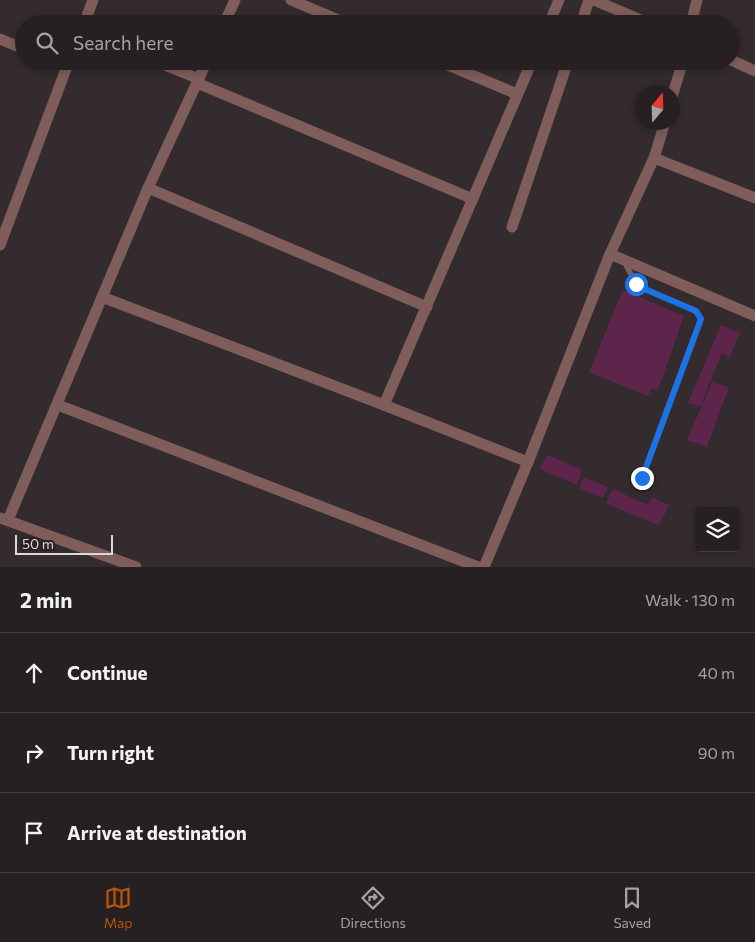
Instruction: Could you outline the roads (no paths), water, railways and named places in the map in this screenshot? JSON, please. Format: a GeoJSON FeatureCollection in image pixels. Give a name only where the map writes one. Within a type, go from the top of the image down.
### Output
{"type":"FeatureCollection","features":[{"type":"Feature","properties":{"kind":"street"},"geometry":{"type":"LineString","coordinates":[[87,15],[93,0]]}},
{"type":"Feature","properties":{"kind":"street"},"geometry":{"type":"LineString","coordinates":[[228,15],[235,0]]}},
{"type":"Feature","properties":{"kind":"street"},"geometry":{"type":"LineString","coordinates":[[291,0],[327,15]]}},
{"type":"Feature","properties":{"kind":"street"},"geometry":{"type":"LineString","coordinates":[[553,15],[559,0]]}},
{"type":"Feature","properties":{"kind":"street"},"geometry":{"type":"LineString","coordinates":[[584,15],[589,0]]}},
{"type":"Feature","properties":{"kind":"street"},"geometry":{"type":"LineString","coordinates":[[594,0],[629,15]]}},
{"type":"Feature","properties":{"kind":"street"},"geometry":{"type":"LineString","coordinates":[[693,15],[697,0]]}},
{"type":"Feature","properties":{"kind":"street"},"geometry":{"type":"LineString","coordinates":[[0,38],[15,45]]}},
{"type":"Feature","properties":{"kind":"street"},"geometry":{"type":"LineString","coordinates":[[740,64],[755,70]]}},
{"type":"Feature","properties":{"kind":"street"},"geometry":{"type":"LineString","coordinates":[[0,245],[65,70]]}},
{"type":"Feature","properties":{"kind":"street"},"geometry":{"type":"LineString","coordinates":[[174,70],[473,199]]}},
{"type":"Feature","properties":{"kind":"street"},"geometry":{"type":"LineString","coordinates":[[136,567],[4,519],[58,405],[148,188],[203,70]]}},
{"type":"Feature","properties":{"kind":"street"},"geometry":{"type":"LineString","coordinates":[[459,70],[516,94]]}},
{"type":"Feature","properties":{"kind":"street"},"geometry":{"type":"LineString","coordinates":[[384,405],[528,70]]}},
{"type":"Feature","properties":{"kind":"street"},"geometry":{"type":"LineString","coordinates":[[512,227],[565,70]]}},
{"type":"Feature","properties":{"kind":"street"},"geometry":{"type":"LineString","coordinates":[[676,85],[680,70]]}},
{"type":"Feature","properties":{"kind":"street"},"geometry":{"type":"LineString","coordinates":[[484,567],[528,462],[610,254],[654,158],[663,130]]}},
{"type":"Feature","properties":{"kind":"street"},"geometry":{"type":"LineString","coordinates":[[654,158],[755,198]]}},
{"type":"Feature","properties":{"kind":"street"},"geometry":{"type":"LineString","coordinates":[[148,188],[427,307]]}},
{"type":"Feature","properties":{"kind":"street"},"geometry":{"type":"LineString","coordinates":[[610,254],[755,316]]}},
{"type":"Feature","properties":{"kind":"street"},"geometry":{"type":"LineString","coordinates":[[102,297],[528,462]]}},
{"type":"Feature","properties":{"kind":"street"},"geometry":{"type":"LineString","coordinates":[[58,405],[478,567]]}},
{"type":"Feature","properties":{"kind":"lane"},"geometry":{"type":"LineString","coordinates":[[623,259],[636,284],[696,311],[701,319],[642,478]]}}]}
